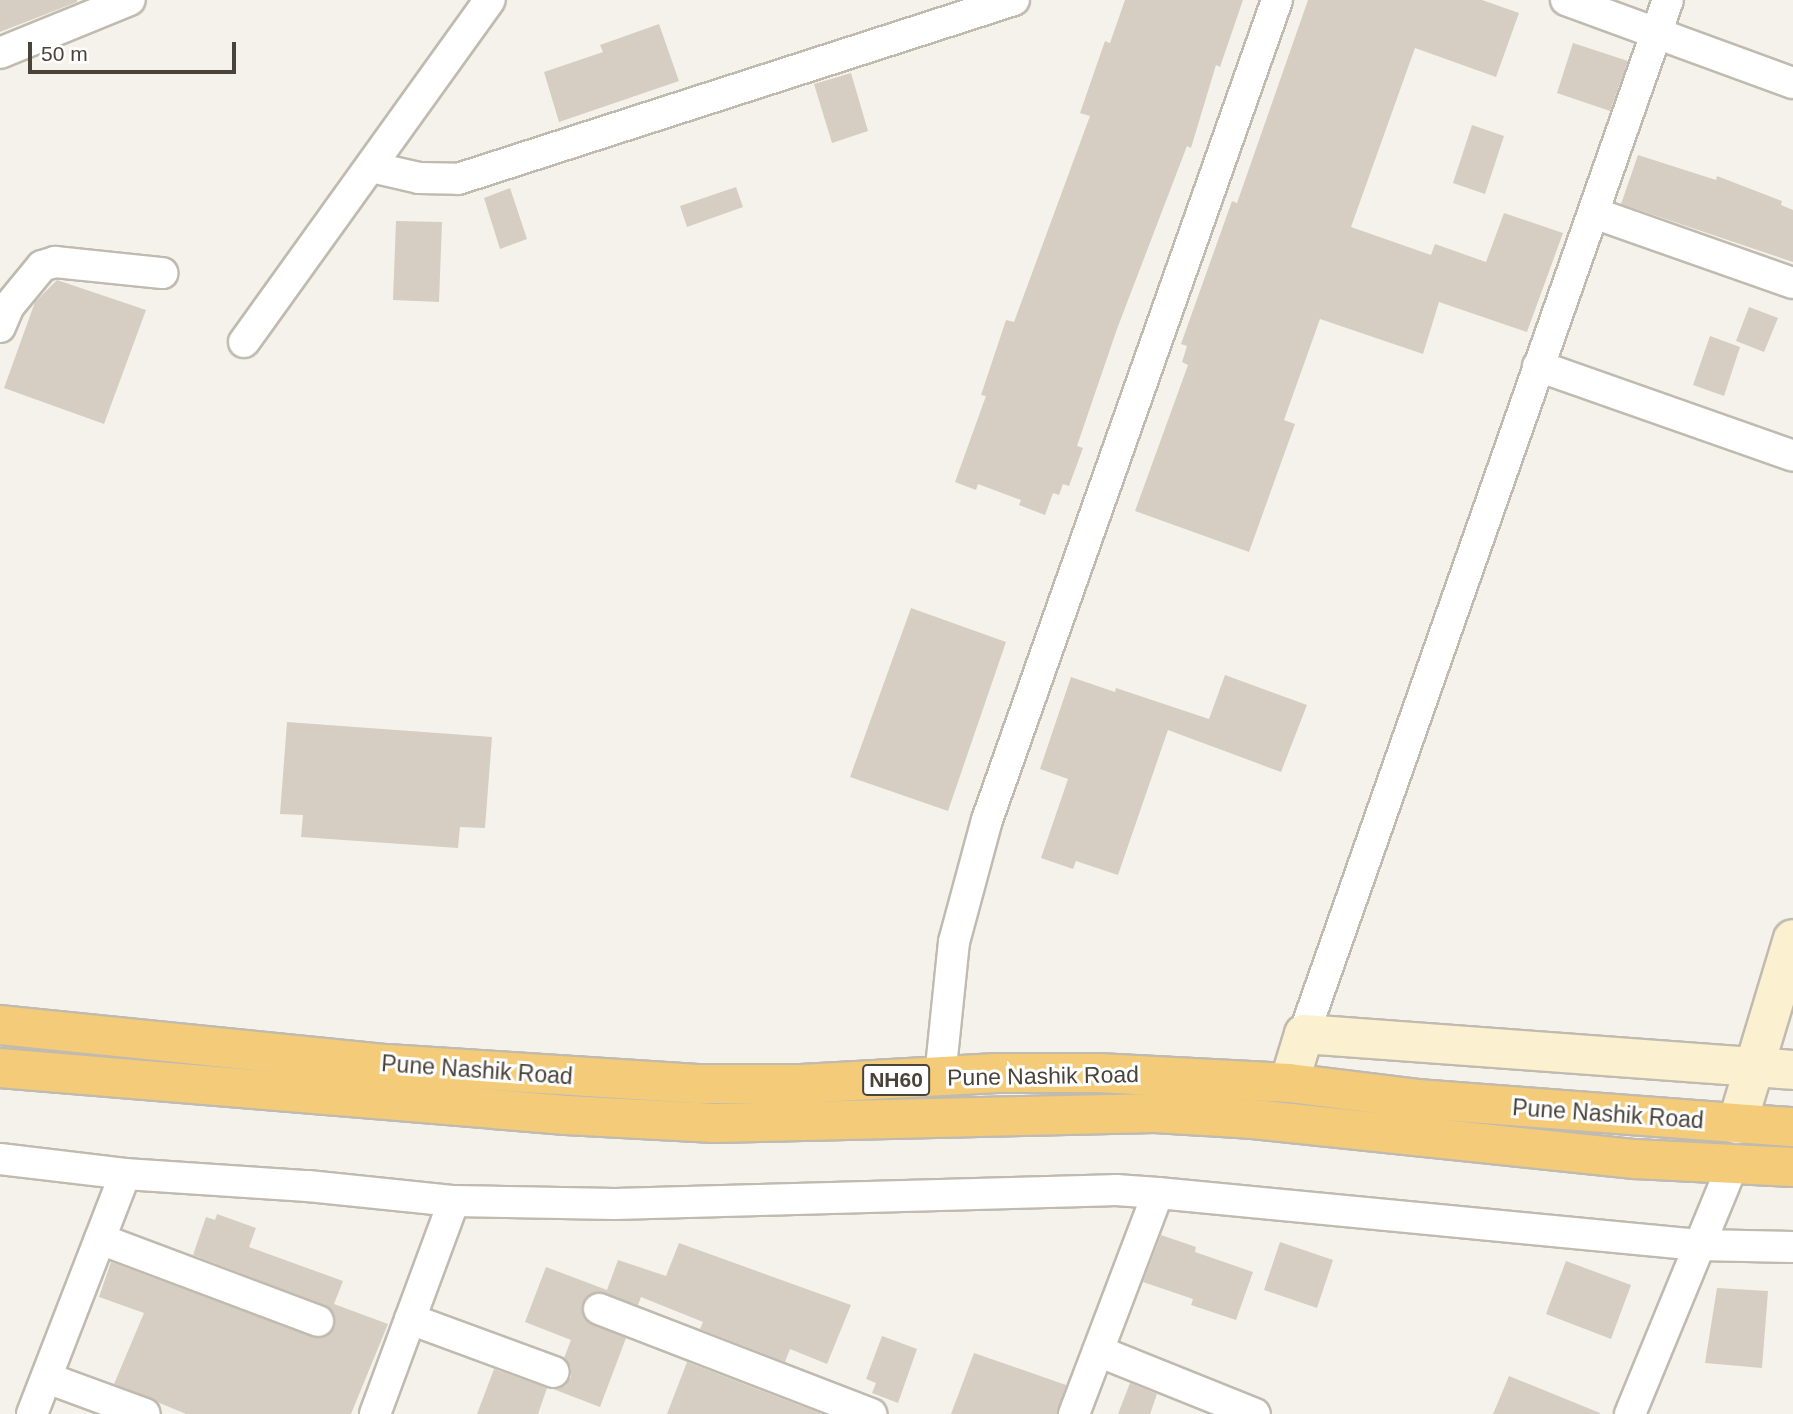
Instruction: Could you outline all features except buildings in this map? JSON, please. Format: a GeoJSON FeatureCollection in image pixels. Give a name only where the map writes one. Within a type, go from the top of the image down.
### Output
{"type":"FeatureCollection","features":[{"type":"Feature","properties":{"kind":"highway","name":"Pune Nashik Road"},"geometry":{"type":"LineString","coordinates":[[0,1026],[387,1064],[697,1084],[814,1084],[997,1073],[1098,1073],[1289,1083],[1430,1100],[1737,1124],[1792,1120]]}},
{"type":"Feature","properties":{"kind":"highway","name":"Pune Nashik Road"},"geometry":{"type":"LineString","coordinates":[[0,1068],[553,1114],[715,1123],[1155,1113],[1303,1124],[1622,1158],[1793,1167]]}},
{"type":"Feature","properties":{"kind":"street"},"geometry":{"type":"LineString","coordinates":[[0,53],[130,0]]}},
{"type":"Feature","properties":{"kind":"street"},"geometry":{"type":"LineString","coordinates":[[244,341],[490,0]]}},
{"type":"Feature","properties":{"kind":"street"},"geometry":{"type":"LineString","coordinates":[[371,167],[419,178],[458,179],[1014,0]]}},
{"type":"Feature","properties":{"kind":"street"},"geometry":{"type":"LineString","coordinates":[[940,1077],[954,942],[987,820],[1277,0]]}},
{"type":"Feature","properties":{"kind":"street"},"geometry":{"type":"LineString","coordinates":[[1566,0],[1793,83]]}},
{"type":"Feature","properties":{"kind":"street"},"geometry":{"type":"LineString","coordinates":[[1289,1083],[1668,0]]}},
{"type":"Feature","properties":{"kind":"street"},"geometry":{"type":"LineString","coordinates":[[1594,213],[1793,283]]}},
{"type":"Feature","properties":{"kind":"street"},"geometry":{"type":"LineString","coordinates":[[0,327],[9,306],[42,266],[55,262],[162,273]]}},
{"type":"Feature","properties":{"kind":"street"},"geometry":{"type":"LineString","coordinates":[[1538,366],[1793,456]]}},
{"type":"Feature","properties":{"kind":"street"},"geometry":{"type":"LineString","coordinates":[[1737,1124],[1793,939]]}},
{"type":"Feature","properties":{"kind":"street"},"geometry":{"type":"LineString","coordinates":[[1304,1034],[1793,1070]]}},
{"type":"Feature","properties":{"kind":"street"},"geometry":{"type":"LineString","coordinates":[[0,1159],[125,1174],[308,1185],[454,1201],[615,1204],[1158,1192],[1699,1245],[1793,1247]]}},
{"type":"Feature","properties":{"kind":"street"},"geometry":{"type":"LineString","coordinates":[[1630,1414],[1733,1164]]}},
{"type":"Feature","properties":{"kind":"street"},"geometry":{"type":"LineString","coordinates":[[32,1414],[125,1174]]}},
{"type":"Feature","properties":{"kind":"street"},"geometry":{"type":"LineString","coordinates":[[1074,1414],[1158,1192]]}},
{"type":"Feature","properties":{"kind":"street"},"geometry":{"type":"LineString","coordinates":[[375,1414],[454,1201]]}},
{"type":"Feature","properties":{"kind":"street"},"geometry":{"type":"LineString","coordinates":[[100,1239],[318,1321]]}},
{"type":"Feature","properties":{"kind":"street"},"geometry":{"type":"LineString","coordinates":[[599,1309],[871,1414]]}},
{"type":"Feature","properties":{"kind":"street"},"geometry":{"type":"LineString","coordinates":[[410,1319],[554,1372]]}},
{"type":"Feature","properties":{"kind":"street"},"geometry":{"type":"LineString","coordinates":[[1098,1352],[1255,1414]]}},
{"type":"Feature","properties":{"kind":"street"},"geometry":{"type":"LineString","coordinates":[[47,1378],[145,1414]]}}]}
